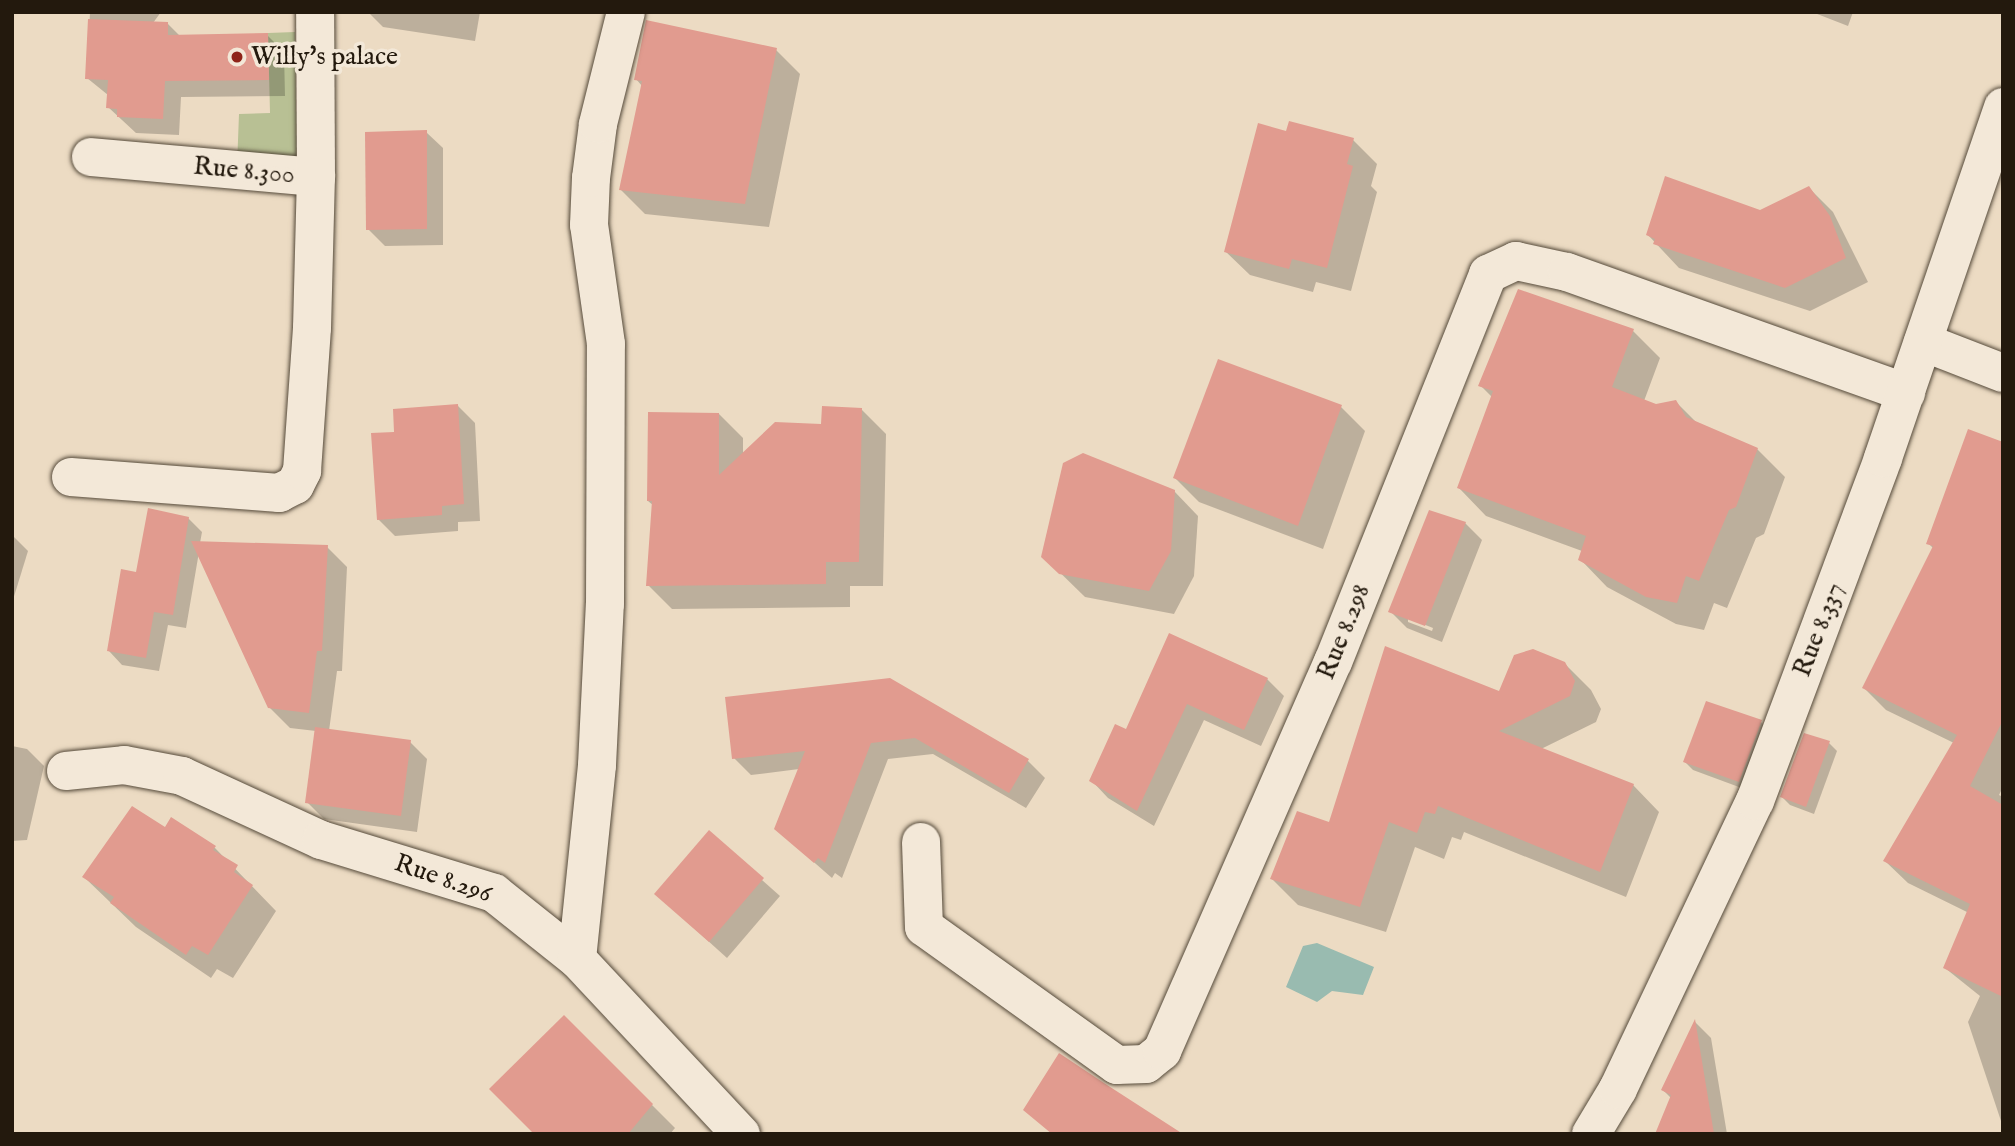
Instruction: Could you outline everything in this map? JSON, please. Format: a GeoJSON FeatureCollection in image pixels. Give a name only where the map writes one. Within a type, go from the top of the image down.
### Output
{"type":"FeatureCollection","features":[{"type":"Feature","properties":{"kind":"street","name":"Rue 8.300"},"geometry":{"type":"LineString","coordinates":[[91,157],[316,177],[315,12]]}},
{"type":"Feature","properties":{"kind":"street"},"geometry":{"type":"LineString","coordinates":[[577,959],[597,765],[605,604],[606,344],[589,225],[591,177],[598,124],[626,12]]}},
{"type":"Feature","properties":{"kind":"street","name":"Rue 8.337"},"geometry":{"type":"LineString","coordinates":[[1591,1134],[1618,1089],[1755,800],[1906,393],[2003,107]]}},
{"type":"Feature","properties":{"kind":"street"},"geometry":{"type":"LineString","coordinates":[[71,478],[279,493],[295,485],[302,471],[312,328],[316,177]]}},
{"type":"Feature","properties":{"kind":"street","name":"Rue 8.298"},"geometry":{"type":"LineString","coordinates":[[921,842],[924,927],[1117,1065],[1146,1064],[1162,1051],[1327,675],[1488,275],[1516,261],[1567,272],[1906,393]]}},
{"type":"Feature","properties":{"kind":"street"},"geometry":{"type":"LineString","coordinates":[[1923,342],[2003,373]]}},
{"type":"Feature","properties":{"kind":"street","name":"Rue 8.296"},"geometry":{"type":"LineString","coordinates":[[66,771],[124,765],[182,776],[321,840],[494,893],[577,959],[741,1134]]}},
{"type":"Feature","properties":{"kind":"green space"},"geometry":{"type":"Polygon","coordinates":[[[295,32],[297,166],[237,166],[239,114],[270,113],[268,33],[295,32]]]}},
{"type":"Feature","properties":{"kind":"water"},"geometry":{"type":"Polygon","coordinates":[[[1317,943],[1374,967],[1363,995],[1332,991],[1317,1002],[1286,987],[1303,946],[1317,943]]]}},
{"type":"Feature","properties":{"kind":"building"},"geometry":{"type":"Polygon","coordinates":[[[88,19],[168,22],[168,35],[268,33],[269,80],[165,81],[163,119],[117,117],[117,109],[106,108],[108,80],[85,79],[88,19]]]}},
{"type":"Feature","properties":{"kind":"building"},"geometry":{"type":"Polygon","coordinates":[[[646,20],[777,48],[745,204],[619,190],[642,81],[634,80],[646,20]]]}},
{"type":"Feature","properties":{"kind":"building"},"geometry":{"type":"Polygon","coordinates":[[[1289,121],[1354,138],[1347,164],[1353,166],[1327,268],[1292,259],[1289,269],[1224,252],[1258,123],[1286,131],[1289,121]]]}},
{"type":"Feature","properties":{"kind":"building"},"geometry":{"type":"Polygon","coordinates":[[[427,130],[427,229],[366,230],[365,132],[427,130]]]}},
{"type":"Feature","properties":{"kind":"building"},"geometry":{"type":"Polygon","coordinates":[[[1665,176],[1760,210],[1809,186],[1830,216],[1846,258],[1785,288],[1653,244],[1655,239],[1646,235],[1665,176]]]}},
{"type":"Feature","properties":{"kind":"building"},"geometry":{"type":"Polygon","coordinates":[[[1518,289],[1634,329],[1612,387],[1656,404],[1676,400],[1686,417],[1758,448],[1736,507],[1729,510],[1699,581],[1686,576],[1677,603],[1646,597],[1578,560],[1586,536],[1457,488],[1493,391],[1478,386],[1518,289]]]}},
{"type":"Feature","properties":{"kind":"building"},"geometry":{"type":"Polygon","coordinates":[[[1218,359],[1342,405],[1298,526],[1173,478],[1218,359]]]}},
{"type":"Feature","properties":{"kind":"building"},"geometry":{"type":"Polygon","coordinates":[[[458,404],[464,504],[442,506],[442,515],[377,520],[371,433],[394,432],[393,409],[458,404]]]}},
{"type":"Feature","properties":{"kind":"building"},"geometry":{"type":"Polygon","coordinates":[[[822,406],[862,408],[859,562],[826,562],[826,584],[646,586],[652,501],[647,501],[648,412],[719,413],[719,475],[775,422],[821,424],[822,406]]]}},
{"type":"Feature","properties":{"kind":"building"},"geometry":{"type":"Polygon","coordinates":[[[1968,429],[2003,442],[2003,720],[1970,786],[2003,805],[2003,997],[1943,968],[1970,904],[1883,861],[1957,735],[1862,688],[1933,546],[1926,544],[1968,429]]]}},
{"type":"Feature","properties":{"kind":"building"},"geometry":{"type":"Polygon","coordinates":[[[1083,453],[1175,490],[1171,551],[1149,591],[1059,574],[1041,557],[1063,463],[1083,453]]]}},
{"type":"Feature","properties":{"kind":"building"},"geometry":{"type":"Polygon","coordinates":[[[148,508],[189,517],[173,615],[154,612],[146,658],[107,651],[121,569],[136,572],[148,508]]]}},
{"type":"Feature","properties":{"kind":"building"},"geometry":{"type":"Polygon","coordinates":[[[1429,510],[1466,522],[1425,626],[1388,612],[1429,510]]]}},
{"type":"Feature","properties":{"kind":"building"},"geometry":{"type":"Polygon","coordinates":[[[191,541],[328,545],[322,651],[317,651],[309,713],[268,708],[191,541]]]}},
{"type":"Feature","properties":{"kind":"building"},"geometry":{"type":"Polygon","coordinates":[[[1169,633],[1268,678],[1244,730],[1187,704],[1137,811],[1089,781],[1115,724],[1126,729],[1169,633]]]}},
{"type":"Feature","properties":{"kind":"building"},"geometry":{"type":"Polygon","coordinates":[[[1385,646],[1499,691],[1514,655],[1533,649],[1565,662],[1575,681],[1570,696],[1499,731],[1634,784],[1600,872],[1438,806],[1435,814],[1425,812],[1417,833],[1389,822],[1360,907],[1270,879],[1297,811],[1329,822],[1385,646]]]}},
{"type":"Feature","properties":{"kind":"building"},"geometry":{"type":"Polygon","coordinates":[[[890,678],[1029,759],[1009,793],[915,738],[871,743],[825,863],[818,858],[814,863],[774,829],[805,751],[732,759],[725,697],[890,678]]]}},
{"type":"Feature","properties":{"kind":"building"},"geometry":{"type":"Polygon","coordinates":[[[1706,701],[1762,720],[1739,782],[1683,762],[1706,701]]]}},
{"type":"Feature","properties":{"kind":"building"},"geometry":{"type":"Polygon","coordinates":[[[315,727],[411,740],[401,816],[305,803],[315,727]]]}},
{"type":"Feature","properties":{"kind":"building"},"geometry":{"type":"Polygon","coordinates":[[[1804,733],[1830,741],[1806,807],[1780,797],[1804,733]]]}},
{"type":"Feature","properties":{"kind":"building"},"geometry":{"type":"Polygon","coordinates":[[[132,806],[165,827],[171,817],[216,846],[213,850],[238,865],[234,872],[253,885],[208,955],[192,946],[186,955],[110,903],[114,897],[82,877],[132,806]]]}},
{"type":"Feature","properties":{"kind":"building"},"geometry":{"type":"Polygon","coordinates":[[[709,830],[764,878],[709,942],[654,894],[709,830]]]}},
{"type":"Feature","properties":{"kind":"building"},"geometry":{"type":"Polygon","coordinates":[[[564,1015],[653,1104],[628,1134],[534,1134],[489,1089],[564,1015]]]}},
{"type":"Feature","properties":{"kind":"building"},"geometry":{"type":"Polygon","coordinates":[[[1695,1019],[1714,1134],[1655,1134],[1671,1095],[1661,1090],[1695,1019]]]}},
{"type":"Feature","properties":{"kind":"building"},"geometry":{"type":"Polygon","coordinates":[[[1059,1053],[1183,1134],[1052,1134],[1023,1110],[1059,1053]]]}},
{"type":"Feature","properties":{"kind":"place","name":"Willy's palace"},"geometry":{"type":"Point","coordinates":[237,57]}}]}
